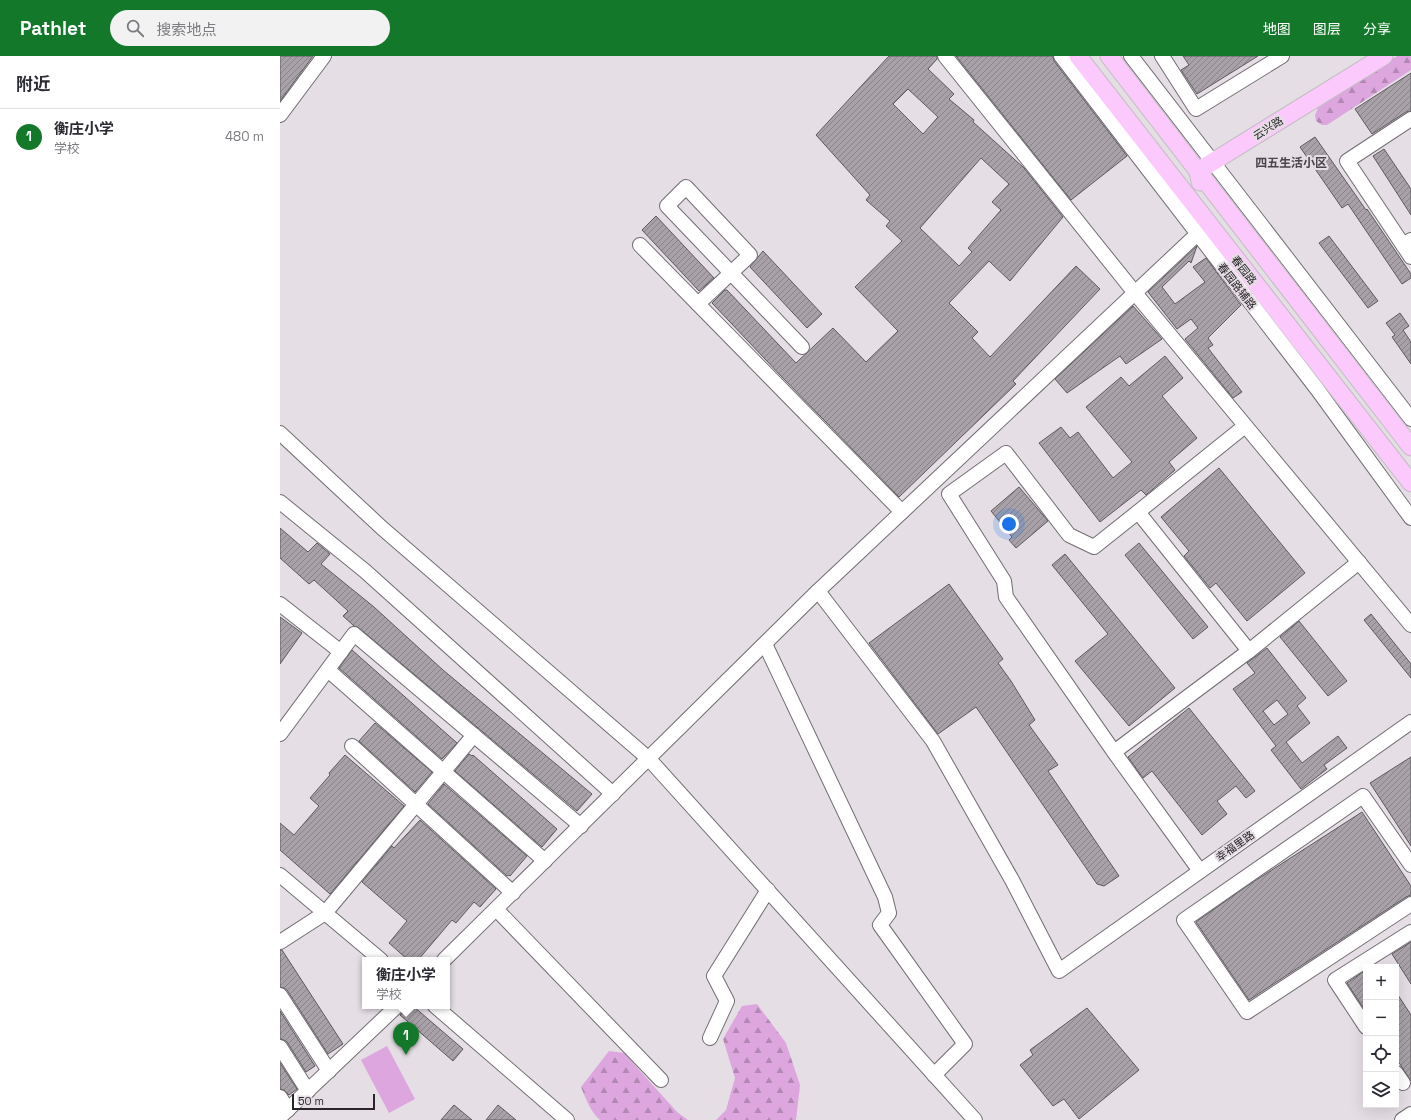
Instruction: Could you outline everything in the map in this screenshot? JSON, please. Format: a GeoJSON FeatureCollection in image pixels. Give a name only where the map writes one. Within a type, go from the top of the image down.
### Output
{"type":"FeatureCollection","features":[{"type":"Feature","properties":{"kind":"main road","name":"春园路"},"geometry":{"type":"LineString","coordinates":[[1078,56],[1203,229],[1411,484]]}},
{"type":"Feature","properties":{"kind":"main road"},"geometry":{"type":"LineString","coordinates":[[1109,56],[1411,447]]}},
{"type":"Feature","properties":{"kind":"main road","name":"云兴路"},"geometry":{"type":"LineString","coordinates":[[1198,171],[1384,56]]}},
{"type":"Feature","properties":{"kind":"main road"},"geometry":{"type":"LineString","coordinates":[[1198,171],[1203,229]]}},
{"type":"Feature","properties":{"kind":"street"},"geometry":{"type":"LineString","coordinates":[[280,115],[324,56]]}},
{"type":"Feature","properties":{"kind":"street"},"geometry":{"type":"LineString","coordinates":[[945,56],[1135,293],[1411,624]]}},
{"type":"Feature","properties":{"kind":"street","name":"春园路辅路"},"geometry":{"type":"LineString","coordinates":[[1061,56],[1203,229],[1316,389],[1411,518]]}},
{"type":"Feature","properties":{"kind":"street"},"geometry":{"type":"LineString","coordinates":[[1131,56],[1411,419]]}},
{"type":"Feature","properties":{"kind":"street"},"geometry":{"type":"LineString","coordinates":[[1162,56],[1196,109],[1282,56]]}},
{"type":"Feature","properties":{"kind":"street"},"geometry":{"type":"LineString","coordinates":[[1411,119],[1347,161],[1407,243],[1411,257]]}},
{"type":"Feature","properties":{"kind":"street"},"geometry":{"type":"LineString","coordinates":[[698,304],[731,273],[750,255],[686,187],[667,206],[731,273],[802,347]]}},
{"type":"Feature","properties":{"kind":"street"},"geometry":{"type":"LineString","coordinates":[[447,957],[818,591],[1203,229]]}},
{"type":"Feature","properties":{"kind":"street"},"geometry":{"type":"LineString","coordinates":[[640,245],[902,512]]}},
{"type":"Feature","properties":{"kind":"street"},"geometry":{"type":"LineString","coordinates":[[1200,871],[1114,752],[1006,597],[1004,581],[949,494],[1006,452],[1069,535],[1094,547],[1245,426]]}},
{"type":"Feature","properties":{"kind":"street"},"geometry":{"type":"LineString","coordinates":[[280,433],[382,528],[649,759],[975,1120]]}},
{"type":"Feature","properties":{"kind":"street"},"geometry":{"type":"LineString","coordinates":[[280,502],[365,571],[613,794]]}},
{"type":"Feature","properties":{"kind":"street"},"geometry":{"type":"LineString","coordinates":[[1138,512],[1249,651]]}},
{"type":"Feature","properties":{"kind":"street"},"geometry":{"type":"LineString","coordinates":[[1114,752],[1249,651],[1359,562]]}},
{"type":"Feature","properties":{"kind":"street","name":"幸福里路"},"geometry":{"type":"LineString","coordinates":[[818,591],[933,741],[1012,880],[1059,971],[1411,722]]}},
{"type":"Feature","properties":{"kind":"street"},"geometry":{"type":"LineString","coordinates":[[280,604],[341,652]]}},
{"type":"Feature","properties":{"kind":"street"},"geometry":{"type":"LineString","coordinates":[[280,734],[354,634],[581,826]]}},
{"type":"Feature","properties":{"kind":"street"},"geometry":{"type":"LineString","coordinates":[[765,644],[885,897],[889,913],[880,925],[965,1044],[934,1074]]}},
{"type":"Feature","properties":{"kind":"street"},"geometry":{"type":"LineString","coordinates":[[328,670],[545,862]]}},
{"type":"Feature","properties":{"kind":"street"},"geometry":{"type":"LineString","coordinates":[[280,942],[325,913],[474,735]]}},
{"type":"Feature","properties":{"kind":"street"},"geometry":{"type":"LineString","coordinates":[[352,746],[513,893]]}},
{"type":"Feature","properties":{"kind":"street"},"geometry":{"type":"LineString","coordinates":[[1411,865],[1363,796],[1184,920],[1247,1012],[1411,904]]}},
{"type":"Feature","properties":{"kind":"street"},"geometry":{"type":"LineString","coordinates":[[280,875],[377,957]]}},
{"type":"Feature","properties":{"kind":"street"},"geometry":{"type":"LineString","coordinates":[[710,1038],[727,1001],[714,976],[768,890]]}},
{"type":"Feature","properties":{"kind":"street"},"geometry":{"type":"LineString","coordinates":[[496,909],[661,1080]]}},
{"type":"Feature","properties":{"kind":"street"},"geometry":{"type":"LineString","coordinates":[[1363,1022],[1335,980],[1411,932]]}},
{"type":"Feature","properties":{"kind":"street"},"geometry":{"type":"LineString","coordinates":[[280,996],[329,1071]]}},
{"type":"Feature","properties":{"kind":"street"},"geometry":{"type":"LineString","coordinates":[[284,1114],[394,1009]]}},
{"type":"Feature","properties":{"kind":"street"},"geometry":{"type":"LineString","coordinates":[[438,1009],[567,1120]]}},
{"type":"Feature","properties":{"kind":"street"},"geometry":{"type":"LineString","coordinates":[[280,1047],[308,1091]]}},
{"type":"Feature","properties":{"kind":"street"},"geometry":{"type":"LineString","coordinates":[[280,1097],[284,1114]]}},
{"type":"Feature","properties":{"kind":"street"},"geometry":{"type":"LineString","coordinates":[[1402,1120],[1411,1114]]}},
{"type":"Feature","properties":{"kind":"green space"},"geometry":{"type":"Polygon","coordinates":[[[1397,56],[1411,56],[1411,70],[1327,125],[1322,125],[1316,121],[1315,115],[1318,108],[1397,56]]]}},
{"type":"Feature","properties":{"kind":"green space"},"geometry":{"type":"Polygon","coordinates":[[[757,1004],[786,1043],[800,1085],[796,1120],[716,1120],[726,1110],[735,1078],[723,1039],[742,1006],[757,1004]]]}},
{"type":"Feature","properties":{"kind":"green space"},"geometry":{"type":"Polygon","coordinates":[[[387,1046],[415,1099],[389,1113],[361,1060],[387,1046]]]}},
{"type":"Feature","properties":{"kind":"green space"},"geometry":{"type":"Polygon","coordinates":[[[609,1051],[624,1053],[677,1112],[688,1120],[600,1120],[591,1109],[581,1087],[609,1051]]]}},
{"type":"Feature","properties":{"kind":"building"},"geometry":{"type":"Polygon","coordinates":[[[280,56],[313,56],[280,101],[280,56]]]}},
{"type":"Feature","properties":{"kind":"building"},"geometry":{"type":"Polygon","coordinates":[[[889,56],[937,56],[937,59],[928,69],[954,94],[949,99],[974,120],[973,122],[1024,168],[1063,217],[1010,281],[989,261],[949,303],[978,332],[972,338],[990,357],[1076,266],[1100,289],[1013,381],[1016,384],[899,497],[712,303],[725,290],[727,290],[796,363],[833,328],[866,362],[898,331],[855,287],[902,241],[886,226],[890,221],[866,200],[870,195],[816,135],[889,56]],[[908,89],[893,104],[923,134],[938,117],[908,89]],[[981,158],[920,228],[959,266],[972,252],[968,248],[1001,210],[992,202],[1009,184],[981,158]]]}},
{"type":"Feature","properties":{"kind":"building"},"geometry":{"type":"Polygon","coordinates":[[[956,56],[1053,56],[1054,61],[1127,156],[1071,200],[956,56]]]}},
{"type":"Feature","properties":{"kind":"building"},"geometry":{"type":"Polygon","coordinates":[[[1183,56],[1258,56],[1197,94],[1181,70],[1189,65],[1183,56]]]}},
{"type":"Feature","properties":{"kind":"building"},"geometry":{"type":"Polygon","coordinates":[[[1411,73],[1411,111],[1406,112],[1372,134],[1355,109],[1411,73]]]}},
{"type":"Feature","properties":{"kind":"building"},"geometry":{"type":"Polygon","coordinates":[[[1315,137],[1366,210],[1367,209],[1411,274],[1411,278],[1402,284],[1348,204],[1342,208],[1300,147],[1315,137]]]}},
{"type":"Feature","properties":{"kind":"building"},"geometry":{"type":"Polygon","coordinates":[[[1384,149],[1411,189],[1411,215],[1373,156],[1384,149]]]}},
{"type":"Feature","properties":{"kind":"building"},"geometry":{"type":"Polygon","coordinates":[[[656,216],[714,278],[699,291],[642,230],[656,216]]]}},
{"type":"Feature","properties":{"kind":"building"},"geometry":{"type":"Polygon","coordinates":[[[1329,236],[1378,301],[1368,308],[1319,243],[1329,236]]]}},
{"type":"Feature","properties":{"kind":"building"},"geometry":{"type":"Polygon","coordinates":[[[1197,246],[1191,263],[1189,261],[1162,287],[1175,304],[1205,282],[1193,267],[1206,258],[1241,305],[1208,338],[1213,345],[1208,348],[1242,392],[1233,398],[1185,339],[1198,328],[1191,319],[1177,329],[1148,292],[1197,246]]]}},
{"type":"Feature","properties":{"kind":"building"},"geometry":{"type":"Polygon","coordinates":[[[763,251],[822,314],[807,328],[750,267],[763,251]]]}},
{"type":"Feature","properties":{"kind":"building"},"geometry":{"type":"Polygon","coordinates":[[[1133,306],[1162,339],[1126,364],[1120,356],[1067,393],[1055,379],[1133,306]]]}},
{"type":"Feature","properties":{"kind":"building"},"geometry":{"type":"Polygon","coordinates":[[[1400,313],[1409,326],[1403,330],[1411,342],[1411,364],[1392,337],[1395,335],[1386,323],[1400,313]]]}},
{"type":"Feature","properties":{"kind":"building"},"geometry":{"type":"Polygon","coordinates":[[[1165,356],[1183,378],[1162,396],[1197,438],[1169,462],[1175,470],[1146,495],[1141,490],[1100,522],[1039,443],[1061,427],[1070,438],[1078,432],[1113,478],[1132,462],[1086,407],[1121,377],[1129,386],[1165,356]]]}},
{"type":"Feature","properties":{"kind":"building"},"geometry":{"type":"Polygon","coordinates":[[[1219,468],[1305,573],[1247,621],[1216,583],[1210,588],[1184,556],[1189,551],[1161,517],[1219,468]]]}},
{"type":"Feature","properties":{"kind":"building"},"geometry":{"type":"Polygon","coordinates":[[[1019,487],[1048,521],[1016,548],[1009,540],[1012,537],[991,511],[1019,487]]]}},
{"type":"Feature","properties":{"kind":"building"},"geometry":{"type":"Polygon","coordinates":[[[280,528],[308,552],[317,543],[330,554],[321,564],[374,607],[443,670],[592,794],[577,811],[359,628],[354,626],[343,616],[348,611],[314,580],[309,584],[280,558],[280,528]]]}},
{"type":"Feature","properties":{"kind":"building"},"geometry":{"type":"Polygon","coordinates":[[[1139,543],[1208,627],[1193,639],[1125,555],[1139,543]]]}},
{"type":"Feature","properties":{"kind":"building"},"geometry":{"type":"Polygon","coordinates":[[[1065,554],[1175,688],[1129,726],[1075,661],[1108,634],[1052,565],[1065,554]]]}},
{"type":"Feature","properties":{"kind":"building"},"geometry":{"type":"Polygon","coordinates":[[[949,584],[1003,659],[998,663],[1035,720],[1029,725],[1058,765],[1048,771],[1119,876],[1104,886],[1097,884],[976,707],[938,734],[869,643],[949,584]]]}},
{"type":"Feature","properties":{"kind":"building"},"geometry":{"type":"Polygon","coordinates":[[[1371,614],[1411,664],[1411,678],[1364,620],[1371,614]]]}},
{"type":"Feature","properties":{"kind":"building"},"geometry":{"type":"Polygon","coordinates":[[[280,617],[302,633],[280,664],[280,617]]]}},
{"type":"Feature","properties":{"kind":"building"},"geometry":{"type":"Polygon","coordinates":[[[1299,621],[1347,681],[1328,696],[1280,637],[1299,621]]]}},
{"type":"Feature","properties":{"kind":"building"},"geometry":{"type":"Polygon","coordinates":[[[1267,648],[1306,698],[1297,706],[1310,723],[1286,742],[1302,763],[1338,736],[1347,748],[1324,765],[1327,769],[1301,789],[1271,750],[1276,746],[1233,689],[1255,673],[1247,663],[1267,648]],[[1277,700],[1263,711],[1274,725],[1288,714],[1277,700]]]}},
{"type":"Feature","properties":{"kind":"building"},"geometry":{"type":"Polygon","coordinates":[[[352,650],[457,743],[442,759],[339,668],[352,650]]]}},
{"type":"Feature","properties":{"kind":"building"},"geometry":{"type":"Polygon","coordinates":[[[1189,708],[1255,791],[1246,798],[1236,786],[1217,801],[1227,814],[1202,835],[1152,771],[1143,778],[1128,757],[1189,708]]]}},
{"type":"Feature","properties":{"kind":"building"},"geometry":{"type":"Polygon","coordinates":[[[375,723],[432,772],[415,792],[359,741],[375,723]]]}},
{"type":"Feature","properties":{"kind":"building"},"geometry":{"type":"Polygon","coordinates":[[[469,754],[472,756],[473,755],[557,829],[542,847],[455,771],[469,754]]]}},
{"type":"Feature","properties":{"kind":"building"},"geometry":{"type":"Polygon","coordinates":[[[345,755],[404,806],[330,894],[280,850],[280,823],[294,835],[319,806],[310,798],[345,755]]]}},
{"type":"Feature","properties":{"kind":"building"},"geometry":{"type":"Polygon","coordinates":[[[1411,757],[1411,846],[1370,783],[1411,757]]]}},
{"type":"Feature","properties":{"kind":"building"},"geometry":{"type":"Polygon","coordinates":[[[444,784],[527,856],[510,876],[507,876],[428,804],[444,784]]]}},
{"type":"Feature","properties":{"kind":"building"},"geometry":{"type":"Polygon","coordinates":[[[1362,812],[1411,886],[1411,895],[1249,1000],[1196,922],[1247,886],[1362,812]]]}},
{"type":"Feature","properties":{"kind":"building"},"geometry":{"type":"Polygon","coordinates":[[[420,820],[496,889],[480,907],[474,902],[456,923],[452,920],[421,957],[405,957],[389,943],[407,921],[362,882],[392,846],[394,848],[420,820]]]}},
{"type":"Feature","properties":{"kind":"building"},"geometry":{"type":"Polygon","coordinates":[[[1411,942],[1411,984],[1399,964],[1392,954],[1411,942]]]}},
{"type":"Feature","properties":{"kind":"building"},"geometry":{"type":"Polygon","coordinates":[[[280,950],[282,950],[343,1044],[328,1054],[287,990],[280,987],[280,950]]]}},
{"type":"Feature","properties":{"kind":"building"},"geometry":{"type":"Polygon","coordinates":[[[1363,972],[1363,1007],[1347,983],[1363,972]]]}},
{"type":"Feature","properties":{"kind":"building"},"geometry":{"type":"Polygon","coordinates":[[[1399,997],[1411,1015],[1411,1081],[1399,1063],[1399,997]]]}},
{"type":"Feature","properties":{"kind":"building"},"geometry":{"type":"Polygon","coordinates":[[[1087,1008],[1139,1070],[1079,1119],[1064,1099],[1053,1106],[1020,1065],[1033,1055],[1030,1050],[1087,1008]]]}},
{"type":"Feature","properties":{"kind":"building"},"geometry":{"type":"Polygon","coordinates":[[[404,1009],[416,1009],[463,1049],[453,1061],[400,1015],[404,1009]]]}},
{"type":"Feature","properties":{"kind":"building"},"geometry":{"type":"Polygon","coordinates":[[[280,1011],[315,1066],[306,1072],[287,1042],[280,1039],[280,1011]]]}},
{"type":"Feature","properties":{"kind":"building"},"geometry":{"type":"Polygon","coordinates":[[[280,1063],[297,1089],[289,1095],[284,1090],[280,1089],[280,1063]]]}},
{"type":"Feature","properties":{"kind":"building"},"geometry":{"type":"Polygon","coordinates":[[[454,1105],[472,1120],[441,1120],[454,1105]]]}},
{"type":"Feature","properties":{"kind":"building"},"geometry":{"type":"Polygon","coordinates":[[[498,1105],[516,1120],[486,1120],[498,1105]]]}},
{"type":"Feature","properties":{"kind":"place","name":"衡庄小学"},"geometry":{"type":"Point","coordinates":[406,1055]}},
{"type":"Feature","properties":{"kind":"district","name":"四五生活小区"},"geometry":{"type":"Point","coordinates":[1291,163]}}]}
